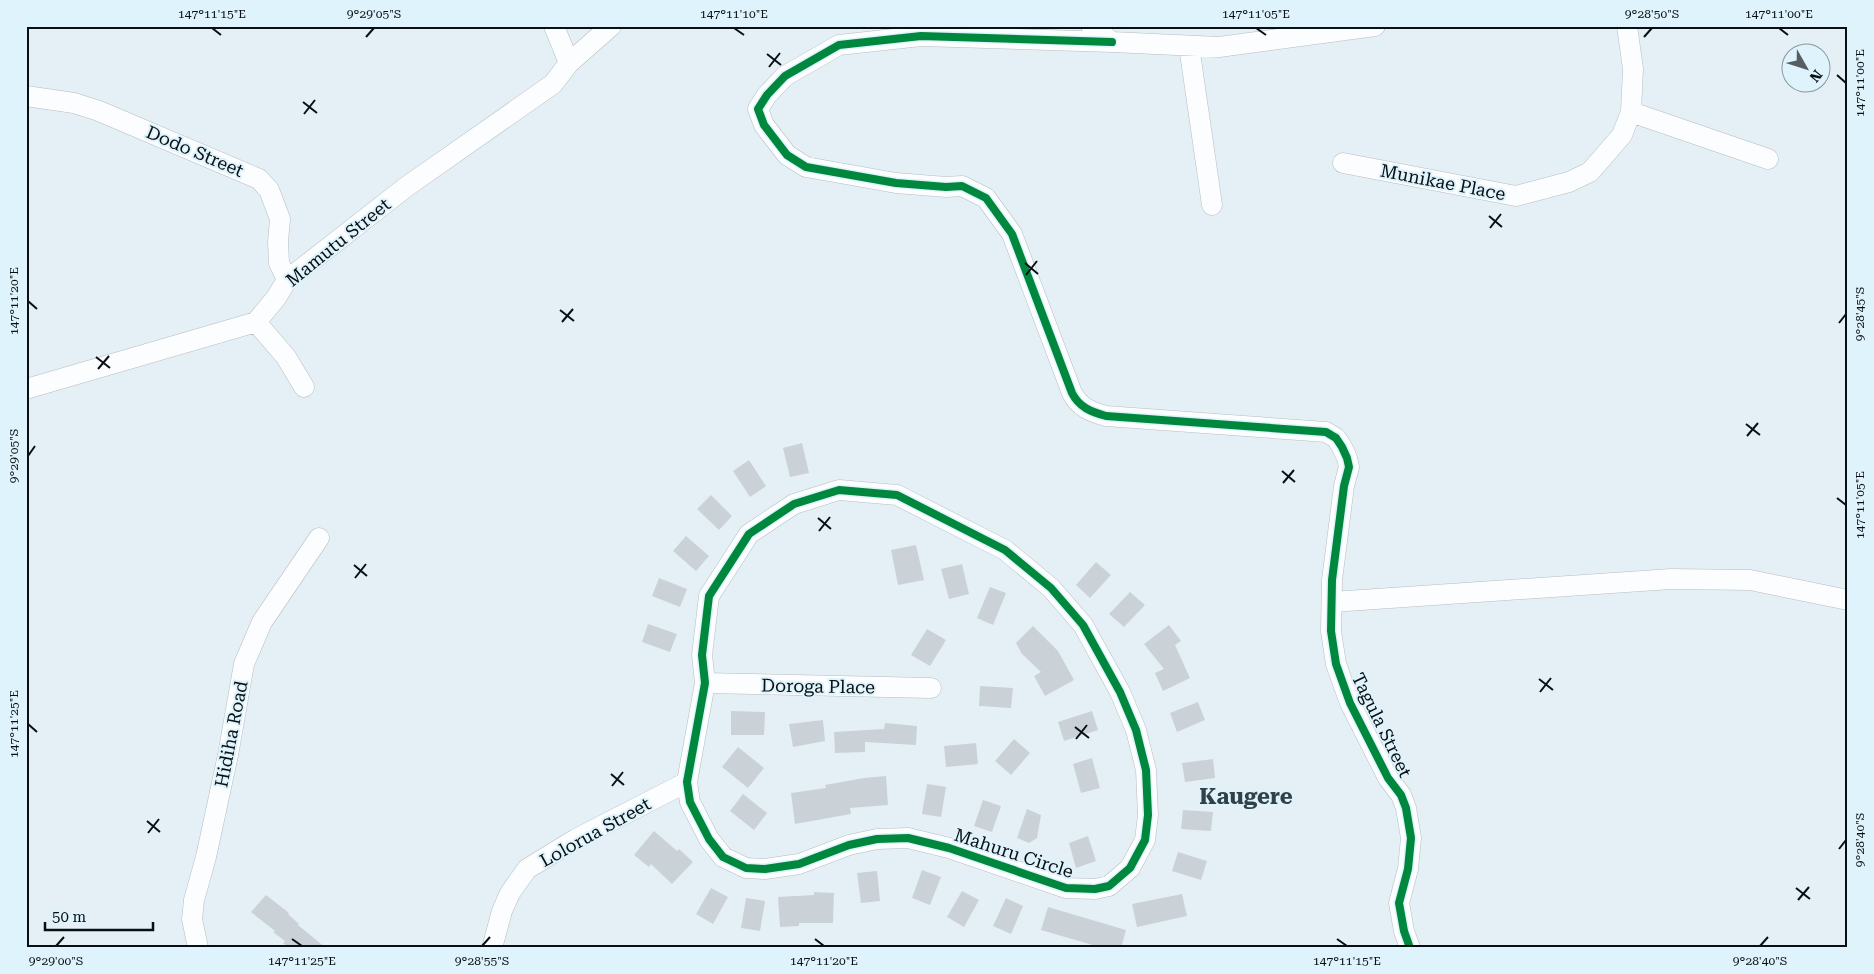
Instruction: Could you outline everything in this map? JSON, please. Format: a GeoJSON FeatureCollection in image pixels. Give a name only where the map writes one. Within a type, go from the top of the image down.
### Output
{"type":"FeatureCollection","features":[{"type":"Feature","properties":{"kind":"street"},"geometry":{"type":"LineString","coordinates":[[554,26],[569,62]]}},
{"type":"Feature","properties":{"kind":"street","name":"Mamutu Street"},"geometry":{"type":"LineString","coordinates":[[256,322],[276,298],[287,280],[406,187],[553,84],[569,62],[611,26]]}},
{"type":"Feature","properties":{"kind":"street"},"geometry":{"type":"LineString","coordinates":[[1092,26],[1112,42],[1219,47],[1375,26]]}},
{"type":"Feature","properties":{"kind":"street"},"geometry":{"type":"LineString","coordinates":[[1627,26],[1632,69],[1631,112],[1768,159]]}},
{"type":"Feature","properties":{"kind":"street","name":"Tagula Street"},"geometry":{"type":"LineString","coordinates":[[1112,42],[921,36],[839,45],[785,76],[767,95],[758,109],[764,125],[788,155],[806,167],[896,183],[946,187],[962,186],[986,198],[1012,234],[1072,393],[1077,402],[1092,412],[1106,416],[1326,432],[1336,438],[1348,458],[1349,467],[1344,486],[1336,540],[1332,580],[1331,631],[1336,664],[1355,711],[1388,778],[1401,795],[1410,824],[1411,838],[1408,868],[1400,904],[1404,931],[1410,948]]}},
{"type":"Feature","properties":{"kind":"street"},"geometry":{"type":"LineString","coordinates":[[1189,46],[1212,205]]}},
{"type":"Feature","properties":{"kind":"street","name":"Dodo Street"},"geometry":{"type":"LineString","coordinates":[[26,96],[74,103],[99,111],[259,179],[269,190],[280,219],[279,263],[287,280]]}},
{"type":"Feature","properties":{"kind":"street","name":"Munikae Place"},"geometry":{"type":"LineString","coordinates":[[1343,163],[1516,196],[1569,182],[1590,172],[1622,135],[1631,112]]}},
{"type":"Feature","properties":{"kind":"street"},"geometry":{"type":"LineString","coordinates":[[26,389],[256,322],[286,357],[304,387]]}},
{"type":"Feature","properties":{"kind":"street","name":"Mahuru Circle"},"geometry":{"type":"LineString","coordinates":[[840,490],[898,496],[1005,550],[1051,588],[1083,625],[1120,692],[1136,730],[1146,770],[1148,815],[1145,840],[1130,868],[1109,886],[1095,889],[1066,888],[949,848],[908,838],[877,839],[849,844],[799,864],[765,869],[746,868],[723,857],[709,839],[690,802],[687,782],[705,683],[702,655],[709,596],[749,534],[794,504],[840,490]]}},
{"type":"Feature","properties":{"kind":"street","name":"Hidiha Road"},"geometry":{"type":"LineString","coordinates":[[198,948],[192,919],[194,900],[206,857],[228,756],[244,664],[262,622],[319,538]]}},
{"type":"Feature","properties":{"kind":"street"},"geometry":{"type":"LineString","coordinates":[[1332,602],[1671,579],[1750,580],[1848,600]]}},
{"type":"Feature","properties":{"kind":"street","name":"Doroga Place"},"geometry":{"type":"LineString","coordinates":[[705,683],[931,688]]}},
{"type":"Feature","properties":{"kind":"street","name":"Lolorua Street"},"geometry":{"type":"LineString","coordinates":[[492,948],[502,911],[510,893],[527,869],[576,839],[687,782]]}},
{"type":"Feature","properties":{"kind":"building"},"geometry":{"type":"Polygon","coordinates":[[[802,443],[809,473],[790,477],[783,448],[802,443]]]}},
{"type":"Feature","properties":{"kind":"building"},"geometry":{"type":"Polygon","coordinates":[[[749,460],[766,486],[750,497],[733,471],[749,460]]]}},
{"type":"Feature","properties":{"kind":"building"},"geometry":{"type":"Polygon","coordinates":[[[711,495],[732,516],[719,530],[697,509],[711,495]]]}},
{"type":"Feature","properties":{"kind":"building"},"geometry":{"type":"Polygon","coordinates":[[[686,536],[709,556],[696,571],[673,551],[686,536]]]}},
{"type":"Feature","properties":{"kind":"building"},"geometry":{"type":"Polygon","coordinates":[[[916,545],[924,580],[898,585],[891,550],[916,545]]]}},
{"type":"Feature","properties":{"kind":"building"},"geometry":{"type":"Polygon","coordinates":[[[1096,562],[1111,575],[1090,598],[1076,585],[1096,562]]]}},
{"type":"Feature","properties":{"kind":"building"},"geometry":{"type":"Polygon","coordinates":[[[962,564],[969,594],[949,599],[941,569],[962,564]]]}},
{"type":"Feature","properties":{"kind":"building"},"geometry":{"type":"Polygon","coordinates":[[[659,578],[687,589],[680,607],[652,596],[659,578]]]}},
{"type":"Feature","properties":{"kind":"building"},"geometry":{"type":"Polygon","coordinates":[[[990,587],[1006,593],[993,625],[977,618],[990,587]]]}},
{"type":"Feature","properties":{"kind":"building"},"geometry":{"type":"Polygon","coordinates":[[[1130,592],[1145,605],[1124,627],[1109,614],[1130,592]]]}},
{"type":"Feature","properties":{"kind":"building"},"geometry":{"type":"Polygon","coordinates":[[[648,624],[677,634],[670,652],[642,642],[648,624]]]}},
{"type":"Feature","properties":{"kind":"building"},"geometry":{"type":"Polygon","coordinates":[[[1169,625],[1181,641],[1175,645],[1190,678],[1163,691],[1155,673],[1164,669],[1144,644],[1169,625]]]}},
{"type":"Feature","properties":{"kind":"building"},"geometry":{"type":"Polygon","coordinates":[[[1033,626],[1058,651],[1074,680],[1045,696],[1034,676],[1041,672],[1022,654],[1016,643],[1033,626]]]}},
{"type":"Feature","properties":{"kind":"building"},"geometry":{"type":"Polygon","coordinates":[[[927,629],[946,640],[930,666],[911,655],[927,629]]]}},
{"type":"Feature","properties":{"kind":"building"},"geometry":{"type":"Polygon","coordinates":[[[980,686],[1013,688],[1011,708],[979,706],[980,686]]]}},
{"type":"Feature","properties":{"kind":"building"},"geometry":{"type":"Polygon","coordinates":[[[1198,702],[1205,720],[1177,732],[1170,713],[1198,702]]]}},
{"type":"Feature","properties":{"kind":"building"},"geometry":{"type":"Polygon","coordinates":[[[731,711],[765,712],[764,735],[731,735],[731,711]]]}},
{"type":"Feature","properties":{"kind":"building"},"geometry":{"type":"Polygon","coordinates":[[[1092,711],[1098,730],[1064,741],[1058,722],[1092,711]]]}},
{"type":"Feature","properties":{"kind":"building"},"geometry":{"type":"Polygon","coordinates":[[[823,720],[825,741],[793,747],[789,724],[823,720]]]}},
{"type":"Feature","properties":{"kind":"building"},"geometry":{"type":"Polygon","coordinates":[[[885,723],[917,726],[916,745],[865,742],[865,752],[835,753],[834,732],[884,729],[885,723]]]}},
{"type":"Feature","properties":{"kind":"building"},"geometry":{"type":"Polygon","coordinates":[[[1014,739],[1030,753],[1011,775],[995,761],[1014,739]]]}},
{"type":"Feature","properties":{"kind":"building"},"geometry":{"type":"Polygon","coordinates":[[[976,743],[978,764],[946,767],[944,746],[976,743]]]}},
{"type":"Feature","properties":{"kind":"building"},"geometry":{"type":"Polygon","coordinates":[[[738,747],[764,768],[748,788],[722,767],[738,747]]]}},
{"type":"Feature","properties":{"kind":"building"},"geometry":{"type":"Polygon","coordinates":[[[1092,758],[1100,788],[1081,793],[1073,764],[1092,758]]]}},
{"type":"Feature","properties":{"kind":"building"},"geometry":{"type":"Polygon","coordinates":[[[1213,759],[1215,778],[1185,782],[1182,763],[1213,759]]]}},
{"type":"Feature","properties":{"kind":"building"},"geometry":{"type":"Polygon","coordinates":[[[886,776],[888,805],[850,808],[851,814],[795,824],[791,793],[826,788],[825,785],[864,778],[886,776]]]}},
{"type":"Feature","properties":{"kind":"building"},"geometry":{"type":"Polygon","coordinates":[[[927,784],[946,787],[941,817],[922,814],[927,784]]]}},
{"type":"Feature","properties":{"kind":"building"},"geometry":{"type":"Polygon","coordinates":[[[743,794],[767,813],[754,830],[730,811],[743,794]]]}},
{"type":"Feature","properties":{"kind":"building"},"geometry":{"type":"Polygon","coordinates":[[[983,800],[1001,806],[992,832],[974,826],[983,800]]]}},
{"type":"Feature","properties":{"kind":"building"},"geometry":{"type":"Polygon","coordinates":[[[1027,809],[1041,815],[1037,838],[1029,843],[1017,838],[1027,809]]]}},
{"type":"Feature","properties":{"kind":"building"},"geometry":{"type":"Polygon","coordinates":[[[1183,810],[1213,812],[1211,831],[1181,829],[1183,810]]]}},
{"type":"Feature","properties":{"kind":"building"},"geometry":{"type":"Polygon","coordinates":[[[654,831],[693,862],[672,884],[651,864],[649,867],[634,855],[654,831]]]}},
{"type":"Feature","properties":{"kind":"building"},"geometry":{"type":"Polygon","coordinates":[[[1088,836],[1096,861],[1076,868],[1069,843],[1088,836]]]}},
{"type":"Feature","properties":{"kind":"building"},"geometry":{"type":"Polygon","coordinates":[[[1178,852],[1207,861],[1201,880],[1172,871],[1178,852]]]}},
{"type":"Feature","properties":{"kind":"building"},"geometry":{"type":"Polygon","coordinates":[[[922,870],[941,877],[930,905],[912,898],[922,870]]]}},
{"type":"Feature","properties":{"kind":"building"},"geometry":{"type":"Polygon","coordinates":[[[877,871],[880,901],[861,903],[857,873],[877,871]]]}},
{"type":"Feature","properties":{"kind":"building"},"geometry":{"type":"Polygon","coordinates":[[[711,888],[728,897],[713,924],[696,914],[711,888]]]}},
{"type":"Feature","properties":{"kind":"building"},"geometry":{"type":"Polygon","coordinates":[[[962,891],[979,900],[964,927],[947,917],[962,891]]]}},
{"type":"Feature","properties":{"kind":"building"},"geometry":{"type":"Polygon","coordinates":[[[814,892],[834,893],[833,923],[799,923],[799,926],[780,927],[778,897],[814,895],[814,892]]]}},
{"type":"Feature","properties":{"kind":"building"},"geometry":{"type":"Polygon","coordinates":[[[1182,894],[1187,916],[1137,927],[1132,904],[1182,894]]]}},
{"type":"Feature","properties":{"kind":"building"},"geometry":{"type":"Polygon","coordinates":[[[266,895],[289,913],[298,925],[326,948],[289,948],[283,943],[285,941],[273,932],[275,931],[251,912],[266,895]]]}},
{"type":"Feature","properties":{"kind":"building"},"geometry":{"type":"Polygon","coordinates":[[[746,898],[765,901],[760,931],[741,928],[746,898]]]}},
{"type":"Feature","properties":{"kind":"building"},"geometry":{"type":"Polygon","coordinates":[[[1006,898],[1023,906],[1011,934],[993,926],[1006,898]]]}},
{"type":"Feature","properties":{"kind":"building"},"geometry":{"type":"Polygon","coordinates":[[[1048,907],[1126,930],[1121,948],[1103,948],[1041,930],[1048,907]]]}},
{"type":"Feature","properties":{"kind":"cycle path"},"geometry":{"type":"LineString","coordinates":[[1112,42],[921,36],[839,45],[785,76],[767,95],[758,109],[764,125],[787,155],[806,167],[896,183],[946,187],[962,186],[986,198],[1012,234],[1072,393],[1078,402],[1086,408],[1106,416],[1326,432],[1336,438],[1347,458],[1349,467],[1344,486],[1332,580],[1331,631],[1336,664],[1350,703],[1388,778],[1401,795],[1406,808],[1411,838],[1408,869],[1399,903],[1404,931],[1410,948]]}},
{"type":"Feature","properties":{"kind":"cycle path"},"geometry":{"type":"LineString","coordinates":[[839,490],[897,495],[1005,550],[1051,588],[1083,625],[1120,692],[1136,730],[1146,770],[1148,815],[1145,840],[1130,868],[1109,886],[1095,889],[1066,888],[949,848],[908,838],[877,839],[849,845],[799,864],[765,869],[746,868],[723,857],[709,839],[690,802],[687,782],[705,683],[702,655],[709,596],[749,534],[794,504],[839,490]]}},
{"type":"Feature","properties":{"kind":"district","name":"Kaugere"},"geometry":{"type":"Point","coordinates":[1246,796]}}]}
